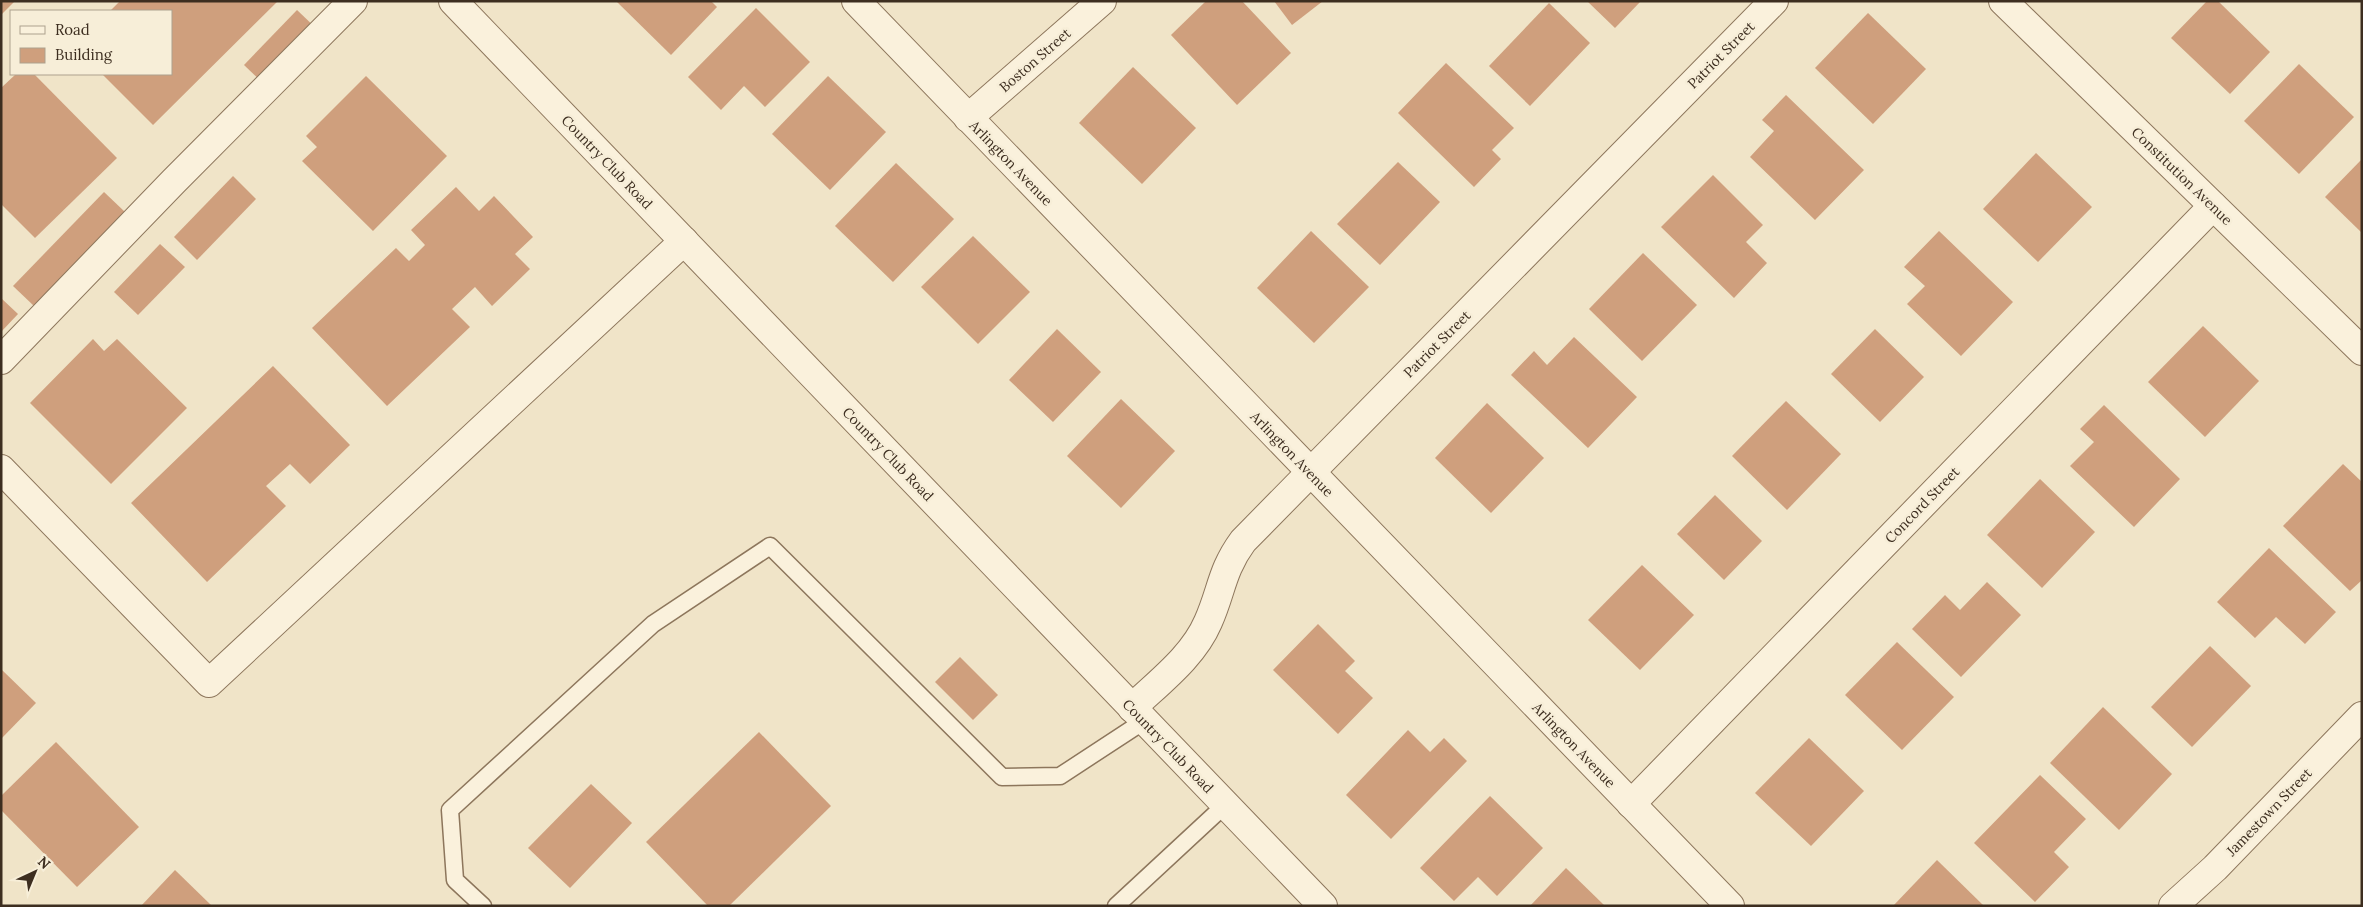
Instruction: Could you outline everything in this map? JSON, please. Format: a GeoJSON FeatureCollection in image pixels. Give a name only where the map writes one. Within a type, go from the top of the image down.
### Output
{"type":"FeatureCollection","features":[{"type":"Feature","properties":{"kind":"street"},"geometry":{"type":"LineString","coordinates":[[1,360],[352,1]]}},
{"type":"Feature","properties":{"kind":"street","name":"Country Club Road"},"geometry":{"type":"LineString","coordinates":[[453,1],[1322,906]]}},
{"type":"Feature","properties":{"kind":"street","name":"Arlington Avenue"},"geometry":{"type":"LineString","coordinates":[[856,1],[1730,906]]}},
{"type":"Feature","properties":{"kind":"street","name":"Boston Street"},"geometry":{"type":"LineString","coordinates":[[968,118],[1102,1]]}},
{"type":"Feature","properties":{"kind":"street","name":"Patriot Street"},"geometry":{"type":"LineString","coordinates":[[1138,714],[1197,640],[1208,622],[1230,559],[1243,541],[1774,1]]}},
{"type":"Feature","properties":{"kind":"street","name":"Constitution Avenue"},"geometry":{"type":"LineString","coordinates":[[2003,1],[2362,351]]}},
{"type":"Feature","properties":{"kind":"street","name":"Concord Street"},"geometry":{"type":"LineString","coordinates":[[1631,804],[2213,206]]}},
{"type":"Feature","properties":{"kind":"street"},"geometry":{"type":"LineString","coordinates":[[1,469],[209,682],[684,242]]}},
{"type":"Feature","properties":{"kind":"street","name":"Jamestown Street"},"geometry":{"type":"LineString","coordinates":[[2173,906],[2214,868],[2362,716]]}},
{"type":"Feature","properties":{"kind":"lane"},"geometry":{"type":"LineString","coordinates":[[483,906],[455,880],[450,810],[653,624],[770,546],[1002,777],[1060,776],[1138,714]]}},
{"type":"Feature","properties":{"kind":"lane"},"geometry":{"type":"LineString","coordinates":[[1116,906],[1225,805]]}},
{"type":"Feature","properties":{"kind":"building"},"geometry":{"type":"Polygon","coordinates":[[[1,1],[15,1],[1,15],[1,1]]]}},
{"type":"Feature","properties":{"kind":"building"},"geometry":{"type":"Polygon","coordinates":[[[120,1],[278,1],[153,125],[103,75],[172,75],[172,10],[111,10],[120,1]]]}},
{"type":"Feature","properties":{"kind":"building"},"geometry":{"type":"Polygon","coordinates":[[[616,1],[711,1],[717,7],[671,55],[616,1]]]}},
{"type":"Feature","properties":{"kind":"building"},"geometry":{"type":"Polygon","coordinates":[[[1206,1],[1242,1],[1291,53],[1237,105],[1171,35],[1206,1]]]}},
{"type":"Feature","properties":{"kind":"building"},"geometry":{"type":"Polygon","coordinates":[[[1274,1],[1323,1],[1292,25],[1274,1]]]}},
{"type":"Feature","properties":{"kind":"building"},"geometry":{"type":"Polygon","coordinates":[[[1587,1],[1641,1],[1615,28],[1587,1]]]}},
{"type":"Feature","properties":{"kind":"building"},"geometry":{"type":"Polygon","coordinates":[[[2207,1],[2218,1],[2270,52],[2230,94],[2171,38],[2207,1]]]}},
{"type":"Feature","properties":{"kind":"building"},"geometry":{"type":"Polygon","coordinates":[[[1549,3],[1590,43],[1530,106],[1489,66],[1549,3]]]}},
{"type":"Feature","properties":{"kind":"building"},"geometry":{"type":"Polygon","coordinates":[[[756,8],[810,62],[765,107],[744,86],[721,110],[688,77],[756,8]]]}},
{"type":"Feature","properties":{"kind":"building"},"geometry":{"type":"Polygon","coordinates":[[[297,10],[319,31],[266,86],[244,65],[297,10]]]}},
{"type":"Feature","properties":{"kind":"building"},"geometry":{"type":"Polygon","coordinates":[[[1868,13],[1926,69],[1873,124],[1815,68],[1868,13]]]}},
{"type":"Feature","properties":{"kind":"building"},"geometry":{"type":"Polygon","coordinates":[[[1446,63],[1514,128],[1492,150],[1501,159],[1474,187],[1398,113],[1446,63]]]}},
{"type":"Feature","properties":{"kind":"building"},"geometry":{"type":"Polygon","coordinates":[[[2299,64],[2354,117],[2299,174],[2244,121],[2299,64]]]}},
{"type":"Feature","properties":{"kind":"building"},"geometry":{"type":"Polygon","coordinates":[[[1133,67],[1196,128],[1142,184],[1079,123],[1133,67]]]}},
{"type":"Feature","properties":{"kind":"building"},"geometry":{"type":"Polygon","coordinates":[[[15,75],[35,75],[117,158],[35,238],[1,204],[1,88],[15,75]]]}},
{"type":"Feature","properties":{"kind":"building"},"geometry":{"type":"Polygon","coordinates":[[[366,76],[447,156],[373,231],[302,161],[317,147],[306,136],[366,76]]]}},
{"type":"Feature","properties":{"kind":"building"},"geometry":{"type":"Polygon","coordinates":[[[828,76],[886,132],[830,190],[772,134],[828,76]]]}},
{"type":"Feature","properties":{"kind":"building"},"geometry":{"type":"Polygon","coordinates":[[[1786,95],[1864,170],[1815,220],[1750,157],[1774,131],[1762,120],[1786,95]]]}},
{"type":"Feature","properties":{"kind":"building"},"geometry":{"type":"Polygon","coordinates":[[[2036,153],[2092,207],[2038,262],[1983,209],[2036,153]]]}},
{"type":"Feature","properties":{"kind":"building"},"geometry":{"type":"Polygon","coordinates":[[[2362,159],[2362,233],[2325,197],[2362,159]]]}},
{"type":"Feature","properties":{"kind":"building"},"geometry":{"type":"Polygon","coordinates":[[[1398,162],[1440,202],[1380,265],[1337,224],[1398,162]]]}},
{"type":"Feature","properties":{"kind":"building"},"geometry":{"type":"Polygon","coordinates":[[[896,163],[954,219],[893,282],[835,226],[896,163]]]}},
{"type":"Feature","properties":{"kind":"building"},"geometry":{"type":"Polygon","coordinates":[[[1713,175],[1763,225],[1746,242],[1767,263],[1734,298],[1661,227],[1713,175]]]}},
{"type":"Feature","properties":{"kind":"building"},"geometry":{"type":"Polygon","coordinates":[[[233,176],[256,199],[197,260],[174,237],[233,176]]]}},
{"type":"Feature","properties":{"kind":"building"},"geometry":{"type":"Polygon","coordinates":[[[456,187],[479,211],[494,196],[533,237],[515,254],[530,269],[492,306],[475,287],[452,309],[470,327],[387,406],[312,328],[396,248],[409,261],[425,245],[411,230],[456,187]]]}},
{"type":"Feature","properties":{"kind":"building"},"geometry":{"type":"Polygon","coordinates":[[[104,192],[125,212],[34,306],[13,286],[104,192]]]}},
{"type":"Feature","properties":{"kind":"building"},"geometry":{"type":"Polygon","coordinates":[[[1311,231],[1369,287],[1314,343],[1257,288],[1311,231]]]}},
{"type":"Feature","properties":{"kind":"building"},"geometry":{"type":"Polygon","coordinates":[[[1939,231],[2013,302],[1961,356],[1907,304],[1925,286],[1904,267],[1939,231]]]}},
{"type":"Feature","properties":{"kind":"building"},"geometry":{"type":"Polygon","coordinates":[[[973,236],[1030,292],[978,344],[921,287],[973,236]]]}},
{"type":"Feature","properties":{"kind":"building"},"geometry":{"type":"Polygon","coordinates":[[[160,244],[185,267],[138,315],[114,292],[160,244]]]}},
{"type":"Feature","properties":{"kind":"building"},"geometry":{"type":"Polygon","coordinates":[[[1643,253],[1697,305],[1642,361],[1589,309],[1643,253]]]}},
{"type":"Feature","properties":{"kind":"building"},"geometry":{"type":"Polygon","coordinates":[[[1,298],[18,314],[1,332],[1,298]]]}},
{"type":"Feature","properties":{"kind":"building"},"geometry":{"type":"Polygon","coordinates":[[[2203,326],[2259,381],[2205,437],[2148,382],[2203,326]]]}},
{"type":"Feature","properties":{"kind":"building"},"geometry":{"type":"Polygon","coordinates":[[[1057,329],[1101,372],[1053,422],[1009,380],[1057,329]]]}},
{"type":"Feature","properties":{"kind":"building"},"geometry":{"type":"Polygon","coordinates":[[[1875,329],[1924,377],[1880,422],[1831,374],[1875,329]]]}},
{"type":"Feature","properties":{"kind":"building"},"geometry":{"type":"Polygon","coordinates":[[[1574,337],[1637,397],[1588,448],[1511,375],[1534,351],[1547,365],[1574,337]]]}},
{"type":"Feature","properties":{"kind":"building"},"geometry":{"type":"Polygon","coordinates":[[[93,339],[104,351],[117,339],[187,408],[111,484],[30,403],[93,339]]]}},
{"type":"Feature","properties":{"kind":"building"},"geometry":{"type":"Polygon","coordinates":[[[273,366],[350,445],[310,484],[290,464],[266,486],[286,506],[207,582],[131,503],[273,366]]]}},
{"type":"Feature","properties":{"kind":"building"},"geometry":{"type":"Polygon","coordinates":[[[1121,399],[1175,451],[1121,508],[1067,456],[1121,399]]]}},
{"type":"Feature","properties":{"kind":"building"},"geometry":{"type":"Polygon","coordinates":[[[1786,401],[1841,454],[1787,510],[1732,456],[1786,401]]]}},
{"type":"Feature","properties":{"kind":"building"},"geometry":{"type":"Polygon","coordinates":[[[1487,403],[1544,458],[1491,513],[1435,458],[1487,403]]]}},
{"type":"Feature","properties":{"kind":"building"},"geometry":{"type":"Polygon","coordinates":[[[2104,405],[2180,479],[2134,527],[2070,466],[2094,442],[2080,429],[2104,405]]]}},
{"type":"Feature","properties":{"kind":"building"},"geometry":{"type":"Polygon","coordinates":[[[2343,464],[2362,482],[2362,580],[2350,591],[2283,526],[2343,464]]]}},
{"type":"Feature","properties":{"kind":"building"},"geometry":{"type":"Polygon","coordinates":[[[2040,479],[2095,532],[2042,588],[1987,535],[2040,479]]]}},
{"type":"Feature","properties":{"kind":"building"},"geometry":{"type":"Polygon","coordinates":[[[1715,495],[1762,541],[1724,580],[1677,534],[1715,495]]]}},
{"type":"Feature","properties":{"kind":"building"},"geometry":{"type":"Polygon","coordinates":[[[2269,548],[2336,612],[2305,644],[2276,617],[2255,638],[2217,602],[2269,548]]]}},
{"type":"Feature","properties":{"kind":"building"},"geometry":{"type":"Polygon","coordinates":[[[1642,565],[1694,615],[1640,670],[1588,620],[1642,565]]]}},
{"type":"Feature","properties":{"kind":"building"},"geometry":{"type":"Polygon","coordinates":[[[1987,582],[2021,615],[1961,677],[1912,629],[1945,595],[1960,610],[1987,582]]]}},
{"type":"Feature","properties":{"kind":"building"},"geometry":{"type":"Polygon","coordinates":[[[1318,624],[1355,661],[1345,671],[1373,698],[1338,734],[1273,670],[1318,624]]]}},
{"type":"Feature","properties":{"kind":"building"},"geometry":{"type":"Polygon","coordinates":[[[1897,642],[1954,697],[1902,750],[1845,695],[1897,642]]]}},
{"type":"Feature","properties":{"kind":"building"},"geometry":{"type":"Polygon","coordinates":[[[2210,646],[2251,686],[2192,747],[2151,707],[2210,646]]]}},
{"type":"Feature","properties":{"kind":"building"},"geometry":{"type":"Polygon","coordinates":[[[960,657],[998,695],[973,720],[935,682],[960,657]]]}},
{"type":"Feature","properties":{"kind":"building"},"geometry":{"type":"Polygon","coordinates":[[[1,669],[36,703],[1,739],[1,669]]]}},
{"type":"Feature","properties":{"kind":"building"},"geometry":{"type":"Polygon","coordinates":[[[2103,707],[2172,774],[2119,830],[2050,763],[2103,707]]]}},
{"type":"Feature","properties":{"kind":"building"},"geometry":{"type":"Polygon","coordinates":[[[1408,730],[1430,752],[1444,738],[1467,761],[1391,839],[1346,795],[1408,730]]]}},
{"type":"Feature","properties":{"kind":"building"},"geometry":{"type":"Polygon","coordinates":[[[759,732],[831,806],[729,906],[708,906],[646,842],[759,732]]]}},
{"type":"Feature","properties":{"kind":"building"},"geometry":{"type":"Polygon","coordinates":[[[1809,738],[1864,791],[1811,846],[1755,793],[1809,738]]]}},
{"type":"Feature","properties":{"kind":"building"},"geometry":{"type":"Polygon","coordinates":[[[56,742],[139,827],[77,887],[1,810],[1,796],[56,742]]]}},
{"type":"Feature","properties":{"kind":"building"},"geometry":{"type":"Polygon","coordinates":[[[2040,775],[2086,819],[2054,852],[2069,867],[2035,902],[1974,843],[2040,775]]]}},
{"type":"Feature","properties":{"kind":"building"},"geometry":{"type":"Polygon","coordinates":[[[591,784],[632,823],[570,888],[528,848],[591,784]]]}},
{"type":"Feature","properties":{"kind":"building"},"geometry":{"type":"Polygon","coordinates":[[[1490,796],[1543,848],[1497,896],[1478,877],[1454,901],[1420,868],[1490,796]]]}},
{"type":"Feature","properties":{"kind":"building"},"geometry":{"type":"Polygon","coordinates":[[[1937,860],[1984,906],[1893,906],[1937,860]]]}},
{"type":"Feature","properties":{"kind":"building"},"geometry":{"type":"Polygon","coordinates":[[[1566,868],[1605,906],[1530,906],[1566,868]]]}},
{"type":"Feature","properties":{"kind":"building"},"geometry":{"type":"Polygon","coordinates":[[[175,870],[212,906],[141,906],[175,870]]]}}]}
